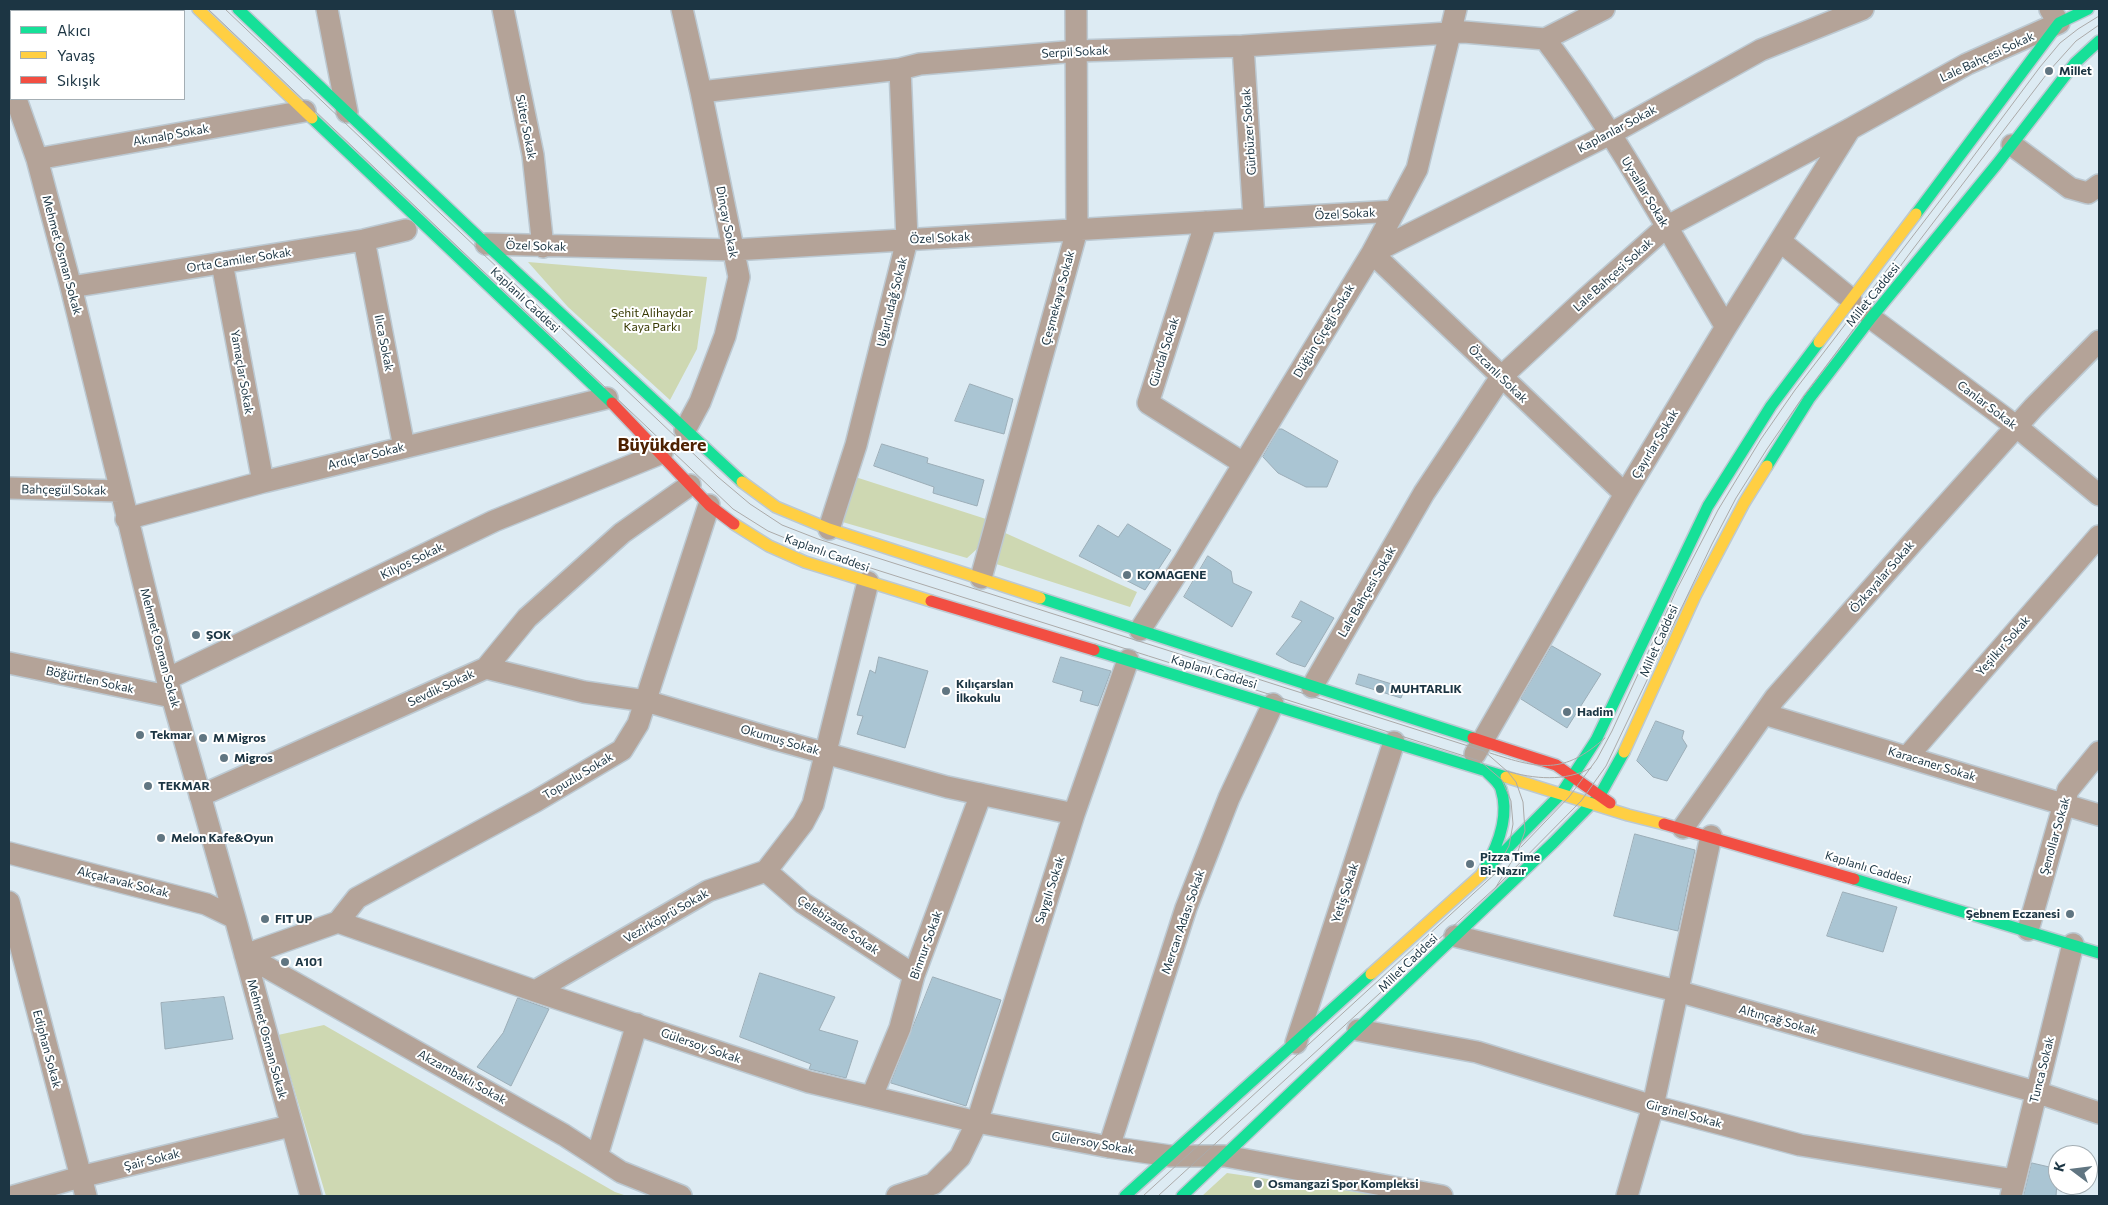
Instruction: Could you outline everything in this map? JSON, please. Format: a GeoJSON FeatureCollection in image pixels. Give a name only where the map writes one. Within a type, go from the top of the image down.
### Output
{"type":"FeatureCollection","features":[{"type":"Feature","properties":{"kind":"main road","name":"Kaplanlı Caddesi"},"geometry":{"type":"LineString","coordinates":[[198,9],[607,398],[709,504],[734,524],[769,546],[805,562],[868,582],[1273,704],[1591,804],[1711,836],[2028,930],[2099,953]]}},
{"type":"Feature","properties":{"kind":"main road","name":"Kaplanlı Caddesi"},"geometry":{"type":"LineString","coordinates":[[238,9],[739,480],[776,507],[829,529],[1556,765],[1628,815]]}},
{"type":"Feature","properties":{"kind":"main road","name":"Millet Caddesi"},"geometry":{"type":"LineString","coordinates":[[1124,1196],[1481,875],[1561,794],[1596,740],[1708,506],[1771,406],[1851,299],[2055,16],[2088,9]]}},
{"type":"Feature","properties":{"kind":"main road","name":"Millet Caddesi"},"geometry":{"type":"LineString","coordinates":[[1182,1196],[1553,843],[1600,795],[1626,746],[1695,596],[1744,503],[1809,399],[1871,318],[2012,145],[2075,63],[2099,41]]}},
{"type":"Feature","properties":{"kind":"main road","name":"Millet Caddesi"},"geometry":{"type":"LineString","coordinates":[[1477,768],[1501,787],[1504,811],[1502,831],[1493,854],[1481,875]]}},
{"type":"Feature","properties":{"kind":"street"},"geometry":{"type":"LineString","coordinates":[[327,9],[347,112]]}},
{"type":"Feature","properties":{"kind":"street","name":"Süter Sokak"},"geometry":{"type":"LineString","coordinates":[[503,9],[533,155],[543,247]]}},
{"type":"Feature","properties":{"kind":"street","name":"Dinçay Sokak"},"geometry":{"type":"LineString","coordinates":[[682,9],[701,92],[738,277],[725,336],[700,402],[686,430]]}},
{"type":"Feature","properties":{"kind":"street","name":"Çeşmekaya Sokak"},"geometry":{"type":"LineString","coordinates":[[981,578],[1077,230],[1076,9]]}},
{"type":"Feature","properties":{"kind":"street","name":"Düğün Çiçeği Sokak"},"geometry":{"type":"LineString","coordinates":[[1140,630],[1184,562],[1372,253],[1417,169],[1456,9]]}},
{"type":"Feature","properties":{"kind":"street"},"geometry":{"type":"LineString","coordinates":[[1451,32],[1545,39],[1604,9]]}},
{"type":"Feature","properties":{"kind":"street","name":"Kaplanlar Sokak"},"geometry":{"type":"LineString","coordinates":[[1372,253],[1610,134],[1761,50],[1863,9]]}},
{"type":"Feature","properties":{"kind":"street","name":"Lale Bahçesi Sokak"},"geometry":{"type":"LineString","coordinates":[[1312,687],[1424,493],[1501,377],[1666,227],[1850,129],[2055,16]]}},
{"type":"Feature","properties":{"kind":"street","name":"Serpil Sokak"},"geometry":{"type":"LineString","coordinates":[[701,92],[900,69],[920,64],[1077,51],[1243,46],[1451,32]]}},
{"type":"Feature","properties":{"kind":"street","name":"Uysallar Sokak"},"geometry":{"type":"LineString","coordinates":[[1545,39],[1567,68],[1610,134],[1726,327]]}},
{"type":"Feature","properties":{"kind":"street","name":"Gürbüzer Sokak"},"geometry":{"type":"LineString","coordinates":[[1243,46],[1254,219]]}},
{"type":"Feature","properties":{"kind":"street","name":"Uğurludağ Sokak"},"geometry":{"type":"LineString","coordinates":[[829,529],[856,446],[907,240],[900,69]]}},
{"type":"Feature","properties":{"kind":"street","name":"Mehmet Osman Sokak"},"geometry":{"type":"LineString","coordinates":[[16,100],[37,159],[71,288],[126,519],[170,688],[235,918],[290,1126],[311,1196]]}},
{"type":"Feature","properties":{"kind":"street","name":"Akınalp Sokak"},"geometry":{"type":"LineString","coordinates":[[37,159],[305,111]]}},
{"type":"Feature","properties":{"kind":"street","name":"Çayırlar Sokak"},"geometry":{"type":"LineString","coordinates":[[1477,768],[1482,740],[1625,494],[1726,327],[1850,129]]}},
{"type":"Feature","properties":{"kind":"street"},"geometry":{"type":"LineString","coordinates":[[2012,145],[2070,188],[2088,193],[2099,185]]}},
{"type":"Feature","properties":{"kind":"street","name":"Özel Sokak"},"geometry":{"type":"LineString","coordinates":[[486,244],[543,247],[733,250],[1394,211]]}},
{"type":"Feature","properties":{"kind":"street","name":"Gürdal Sokak"},"geometry":{"type":"LineString","coordinates":[[1206,222],[1148,404],[1243,463]]}},
{"type":"Feature","properties":{"kind":"street","name":"Orta Camiler Sokak"},"geometry":{"type":"LineString","coordinates":[[71,288],[364,240],[406,230]]}},
{"type":"Feature","properties":{"kind":"street","name":"Ilıca Sokak"},"geometry":{"type":"LineString","coordinates":[[364,240],[404,447]]}},
{"type":"Feature","properties":{"kind":"street"},"geometry":{"type":"LineString","coordinates":[[1780,241],[1851,299]]}},
{"type":"Feature","properties":{"kind":"street","name":"Özcanlı Sokak"},"geometry":{"type":"LineString","coordinates":[[1372,253],[1625,494]]}},
{"type":"Feature","properties":{"kind":"street","name":"Yamaçlar Sokak"},"geometry":{"type":"LineString","coordinates":[[222,262],[263,482]]}},
{"type":"Feature","properties":{"kind":"street","name":"Canlar Sokak"},"geometry":{"type":"LineString","coordinates":[[1871,318],[2016,427],[2099,495]]}},
{"type":"Feature","properties":{"kind":"street","name":"Özkayalar Sokak"},"geometry":{"type":"LineString","coordinates":[[1683,828],[1775,698],[2016,427],[2099,341]]}},
{"type":"Feature","properties":{"kind":"street","name":"Ardıçlar Sokak"},"geometry":{"type":"LineString","coordinates":[[126,519],[263,482],[607,398]]}},
{"type":"Feature","properties":{"kind":"street","name":"Kilyos Sokak"},"geometry":{"type":"LineString","coordinates":[[170,688],[494,521],[662,453]]}},
{"type":"Feature","properties":{"kind":"street","name":"Sevdik Sokak"},"geometry":{"type":"LineString","coordinates":[[200,796],[486,668],[527,618],[622,533],[690,485]]}},
{"type":"Feature","properties":{"kind":"street","name":"Bahçegül Sokak"},"geometry":{"type":"LineString","coordinates":[[9,488],[120,491]]}},
{"type":"Feature","properties":{"kind":"street","name":"Topuzlu Sokak"},"geometry":{"type":"LineString","coordinates":[[338,922],[357,898],[536,801],[622,750],[638,724],[709,504]]}},
{"type":"Feature","properties":{"kind":"street","name":"Yeşilkır Sokak"},"geometry":{"type":"LineString","coordinates":[[1907,757],[2099,536]]}},
{"type":"Feature","properties":{"kind":"street"},"geometry":{"type":"LineString","coordinates":[[766,871],[803,823],[813,804],[827,754],[868,582]]}},
{"type":"Feature","properties":{"kind":"street","name":"Saygılı Sokak"},"geometry":{"type":"LineString","coordinates":[[977,1122],[1074,814],[1128,660]]}},
{"type":"Feature","properties":{"kind":"street","name":"Böğürtlen Sokak"},"geometry":{"type":"LineString","coordinates":[[9,663],[170,688]]}},
{"type":"Feature","properties":{"kind":"street","name":"Okumuş Sokak"},"geometry":{"type":"LineString","coordinates":[[486,668],[584,692],[646,701],[947,787],[1074,814]]}},
{"type":"Feature","properties":{"kind":"street","name":"Mercan Adası Sokak"},"geometry":{"type":"LineString","coordinates":[[1108,1147],[1186,908],[1228,798],[1273,704]]}},
{"type":"Feature","properties":{"kind":"street","name":"Karacaner Sokak"},"geometry":{"type":"LineString","coordinates":[[1764,714],[2099,814]]}},
{"type":"Feature","properties":{"kind":"street","name":"Yetiş Sokak"},"geometry":{"type":"LineString","coordinates":[[1296,1043],[1394,742]]}},
{"type":"Feature","properties":{"kind":"street","name":"Şenollar Sokak"},"geometry":{"type":"LineString","coordinates":[[2028,930],[2068,790],[2099,752]]}},
{"type":"Feature","properties":{"kind":"street","name":"Binnur Sokak"},"geometry":{"type":"LineString","coordinates":[[872,1096],[900,1028],[914,975],[981,794]]}},
{"type":"Feature","properties":{"kind":"street"},"geometry":{"type":"LineString","coordinates":[[1627,1196],[1653,1106],[1711,836]]}},
{"type":"Feature","properties":{"kind":"street","name":"Akçakavak Sokak"},"geometry":{"type":"LineString","coordinates":[[9,853],[206,904],[235,918]]}},
{"type":"Feature","properties":{"kind":"street","name":"Çelebizade Sokak"},"geometry":{"type":"LineString","coordinates":[[766,871],[803,903],[914,975]]}},
{"type":"Feature","properties":{"kind":"street","name":"Vezirköprü Sokak"},"geometry":{"type":"LineString","coordinates":[[535,991],[708,891],[766,871]]}},
{"type":"Feature","properties":{"kind":"street","name":"Ediphan Sokak"},"geometry":{"type":"LineString","coordinates":[[9,902],[83,1187]]}},
{"type":"Feature","properties":{"kind":"street"},"geometry":{"type":"LineString","coordinates":[[245,956],[338,922]]}},
{"type":"Feature","properties":{"kind":"street","name":"Gülersoy Sokak"},"geometry":{"type":"LineString","coordinates":[[338,922],[535,991],[809,1082],[977,1122],[1108,1147],[1170,1156],[1225,1156],[1442,1196]]}},
{"type":"Feature","properties":{"kind":"street","name":"Altınçağ Sokak"},"geometry":{"type":"LineString","coordinates":[[1455,936],[1677,991],[2036,1092],[2099,1113]]}},
{"type":"Feature","properties":{"kind":"street","name":"Tunca Sokak"},"geometry":{"type":"LineString","coordinates":[[2013,1188],[2073,944]]}},
{"type":"Feature","properties":{"kind":"street","name":"Akzambaklı Sokak"},"geometry":{"type":"LineString","coordinates":[[245,956],[556,1130],[621,1172],[681,1196]]}},
{"type":"Feature","properties":{"kind":"street"},"geometry":{"type":"LineString","coordinates":[[597,1156],[637,1024]]}},
{"type":"Feature","properties":{"kind":"street","name":"Girginel Sokak"},"geometry":{"type":"LineString","coordinates":[[1358,1030],[1477,1052],[1653,1106],[1800,1145],[2013,1188]]}},
{"type":"Feature","properties":{"kind":"street"},"geometry":{"type":"LineString","coordinates":[[897,1196],[933,1184],[960,1157],[977,1122]]}},
{"type":"Feature","properties":{"kind":"street","name":"Şair Sokak"},"geometry":{"type":"LineString","coordinates":[[14,1196],[83,1187],[290,1126]]}},
{"type":"Feature","properties":{"kind":"green space","name":"Şehit Alihaydar Kaya Parkı"},"geometry":{"type":"Polygon","coordinates":[[[528,262],[707,277],[697,349],[670,400],[568,307],[528,262]]]}},
{"type":"Feature","properties":{"kind":"green space"},"geometry":{"type":"Polygon","coordinates":[[[846,474],[986,519],[987,540],[967,558],[832,519],[846,474]]]}},
{"type":"Feature","properties":{"kind":"green space"},"geometry":{"type":"Polygon","coordinates":[[[1003,532],[1137,592],[1130,607],[990,562],[1003,532]]]}},
{"type":"Feature","properties":{"kind":"green space"},"geometry":{"type":"Polygon","coordinates":[[[324,1025],[615,1192],[627,1196],[326,1196],[278,1035],[324,1025]]]}},
{"type":"Feature","properties":{"kind":"green space","name":"Osmangazi Spor Kompleksi"},"geometry":{"type":"Polygon","coordinates":[[[1227,1173],[1376,1195],[1381,1196],[1202,1196],[1227,1173]]]}},
{"type":"Feature","properties":{"kind":"building"},"geometry":{"type":"Polygon","coordinates":[[[970,384],[1013,399],[1004,434],[955,421],[970,384]]]}},
{"type":"Feature","properties":{"kind":"building"},"geometry":{"type":"Polygon","coordinates":[[[1279,429],[1338,461],[1327,487],[1306,487],[1278,473],[1263,457],[1279,429]]]}},
{"type":"Feature","properties":{"kind":"building"},"geometry":{"type":"Polygon","coordinates":[[[882,444],[928,458],[927,463],[984,480],[977,506],[933,493],[934,487],[874,466],[882,444]]]}},
{"type":"Feature","properties":{"kind":"building"},"geometry":{"type":"Polygon","coordinates":[[[1128,524],[1171,550],[1145,590],[1079,556],[1098,525],[1118,537],[1128,524]]]}},
{"type":"Feature","properties":{"kind":"building"},"geometry":{"type":"Polygon","coordinates":[[[1208,556],[1231,571],[1233,583],[1252,592],[1232,627],[1184,597],[1208,556]]]}},
{"type":"Feature","properties":{"kind":"building"},"geometry":{"type":"Polygon","coordinates":[[[1301,601],[1334,618],[1305,667],[1290,662],[1276,654],[1302,621],[1292,617],[1301,601]]]}},
{"type":"Feature","properties":{"kind":"building"},"geometry":{"type":"Polygon","coordinates":[[[1552,646],[1601,674],[1567,728],[1521,699],[1552,646]]]}},
{"type":"Feature","properties":{"kind":"building"},"geometry":{"type":"Polygon","coordinates":[[[879,657],[928,671],[905,748],[857,734],[863,716],[857,715],[870,670],[875,673],[879,657]]]}},
{"type":"Feature","properties":{"kind":"building"},"geometry":{"type":"Polygon","coordinates":[[[1061,657],[1111,671],[1098,706],[1080,701],[1083,691],[1053,682],[1061,657]]]}},
{"type":"Feature","properties":{"kind":"building","name":"MUHTARLIK"},"geometry":{"type":"Polygon","coordinates":[[[1359,674],[1405,688],[1401,698],[1356,684],[1359,674]]]}},
{"type":"Feature","properties":{"kind":"building"},"geometry":{"type":"Polygon","coordinates":[[[1656,721],[1684,731],[1682,738],[1687,746],[1667,781],[1653,777],[1637,761],[1656,721]]]}},
{"type":"Feature","properties":{"kind":"building"},"geometry":{"type":"Polygon","coordinates":[[[1635,834],[1695,850],[1678,931],[1614,916],[1635,834]]]}},
{"type":"Feature","properties":{"kind":"building"},"geometry":{"type":"Polygon","coordinates":[[[1843,892],[1897,907],[1883,952],[1827,936],[1843,892]]]}},
{"type":"Feature","properties":{"kind":"building"},"geometry":{"type":"Polygon","coordinates":[[[760,973],[835,997],[819,1030],[858,1041],[846,1078],[809,1069],[811,1064],[740,1037],[760,973]]]}},
{"type":"Feature","properties":{"kind":"building"},"geometry":{"type":"Polygon","coordinates":[[[933,977],[1001,1000],[966,1106],[891,1083],[933,977]]]}},
{"type":"Feature","properties":{"kind":"building"},"geometry":{"type":"Polygon","coordinates":[[[224,997],[233,1039],[165,1049],[161,1003],[224,997]]]}},
{"type":"Feature","properties":{"kind":"building"},"geometry":{"type":"Polygon","coordinates":[[[518,998],[549,1009],[511,1086],[477,1067],[503,1033],[518,998]]]}},
{"type":"Feature","properties":{"kind":"building"},"geometry":{"type":"Polygon","coordinates":[[[2032,1163],[2048,1167],[2048,1195],[2056,1196],[2024,1196],[2032,1163]]]}},
{"type":"Feature","properties":{"kind":"tram line"},"geometry":{"type":"LineString","coordinates":[[208,9],[733,509],[768,531],[817,551],[1480,761],[1502,780],[1511,801],[1513,824],[1509,846],[1492,876]]}},
{"type":"Feature","properties":{"kind":"tram line"},"geometry":{"type":"LineString","coordinates":[[225,9],[718,477],[750,504],[782,525],[818,539],[1484,751],[1508,772],[1516,782],[1523,802],[1525,831],[1518,851],[1496,887]]}},
{"type":"Feature","properties":{"kind":"tram line"},"geometry":{"type":"LineString","coordinates":[[1521,847],[1569,797],[1597,759],[1612,731],[1677,589],[1718,510],[1761,439],[1795,390],[2040,67],[2060,43],[2099,16]]}},
{"type":"Feature","properties":{"kind":"tram line"},"geometry":{"type":"LineString","coordinates":[[1158,1196],[1496,887],[1581,801],[1606,766],[1712,544],[1736,498],[1767,449],[1913,249],[2049,71],[2076,41],[2099,25]]}},
{"type":"Feature","properties":{"kind":"tram line"},"geometry":{"type":"LineString","coordinates":[[1490,753],[1523,763],[1550,765],[1576,758],[1605,738]]}},
{"type":"Feature","properties":{"kind":"tram line"},"geometry":{"type":"LineString","coordinates":[[1506,771],[1527,776],[1549,778],[1571,776],[1591,768]]}},
{"type":"Feature","properties":{"kind":"tram line"},"geometry":{"type":"LineString","coordinates":[[1143,1196],[1497,872]]}},
{"type":"Feature","properties":{"kind":"traffic: fast"},"geometry":{"type":"LineString","coordinates":[[238,9],[486,244],[742,482]]}},
{"type":"Feature","properties":{"kind":"traffic: fast"},"geometry":{"type":"LineString","coordinates":[[1916,214],[2059,23],[2088,9]]}},
{"type":"Feature","properties":{"kind":"traffic: fast"},"geometry":{"type":"LineString","coordinates":[[1767,466],[1809,399],[1871,318],[1997,164],[2075,63],[2099,41]]}},
{"type":"Feature","properties":{"kind":"traffic: fast"},"geometry":{"type":"LineString","coordinates":[[312,118],[612,403]]}},
{"type":"Feature","properties":{"kind":"traffic: fast"},"geometry":{"type":"LineString","coordinates":[[1481,875],[1561,794],[1596,740],[1708,506],[1771,406],[1819,342]]}},
{"type":"Feature","properties":{"kind":"traffic: fast"},"geometry":{"type":"LineString","coordinates":[[1040,598],[1473,738]]}},
{"type":"Feature","properties":{"kind":"traffic: fast"},"geometry":{"type":"LineString","coordinates":[[1094,650],[1506,777]]}},
{"type":"Feature","properties":{"kind":"traffic: fast"},"geometry":{"type":"LineString","coordinates":[[1182,1196],[1553,843],[1600,795],[1624,752]]}},
{"type":"Feature","properties":{"kind":"traffic: fast"},"geometry":{"type":"LineString","coordinates":[[1484,870],[1498,841],[1504,810],[1500,786],[1486,771]]}},
{"type":"Feature","properties":{"kind":"traffic: fast"},"geometry":{"type":"LineString","coordinates":[[1854,879],[2099,953]]}},
{"type":"Feature","properties":{"kind":"traffic: fast"},"geometry":{"type":"LineString","coordinates":[[1125,1196],[1371,974]]}},
{"type":"Feature","properties":{"kind":"traffic: slow"},"geometry":{"type":"LineString","coordinates":[[198,9],[312,118]]}},
{"type":"Feature","properties":{"kind":"traffic: slow"},"geometry":{"type":"LineString","coordinates":[[1819,342],[1916,214]]}},
{"type":"Feature","properties":{"kind":"traffic: slow"},"geometry":{"type":"LineString","coordinates":[[1624,752],[1695,596],[1744,503],[1767,466]]}},
{"type":"Feature","properties":{"kind":"traffic: slow"},"geometry":{"type":"LineString","coordinates":[[742,482],[776,507],[829,529],[1040,598]]}},
{"type":"Feature","properties":{"kind":"traffic: slow"},"geometry":{"type":"LineString","coordinates":[[734,524],[769,546],[805,562],[931,601]]}},
{"type":"Feature","properties":{"kind":"traffic: slow"},"geometry":{"type":"LineString","coordinates":[[1506,777],[1628,815],[1664,824]]}},
{"type":"Feature","properties":{"kind":"traffic: slow"},"geometry":{"type":"LineString","coordinates":[[1371,974],[1481,875],[1484,870]]}},
{"type":"Feature","properties":{"kind":"traffic: jam"},"geometry":{"type":"LineString","coordinates":[[612,403],[709,505],[734,524]]}},
{"type":"Feature","properties":{"kind":"traffic: jam"},"geometry":{"type":"LineString","coordinates":[[931,601],[1094,650]]}},
{"type":"Feature","properties":{"kind":"traffic: jam"},"geometry":{"type":"LineString","coordinates":[[1473,738],[1556,765],[1610,803]]}},
{"type":"Feature","properties":{"kind":"traffic: jam"},"geometry":{"type":"LineString","coordinates":[[1664,824],[1854,879]]}},
{"type":"Feature","properties":{"kind":"place","name":"Millet"},"geometry":{"type":"Point","coordinates":[2049,71]}},
{"type":"Feature","properties":{"kind":"place","name":"KOMAGENE"},"geometry":{"type":"Point","coordinates":[1127,575]}},
{"type":"Feature","properties":{"kind":"place","name":"ŞOK"},"geometry":{"type":"Point","coordinates":[196,635]}},
{"type":"Feature","properties":{"kind":"place","name":"MUHTARLIK"},"geometry":{"type":"Point","coordinates":[1380,689]}},
{"type":"Feature","properties":{"kind":"place","name":"Kılıçarslan İlkokulu"},"geometry":{"type":"Point","coordinates":[946,691]}},
{"type":"Feature","properties":{"kind":"place","name":"Hadim"},"geometry":{"type":"Point","coordinates":[1567,712]}},
{"type":"Feature","properties":{"kind":"place","name":"Tekmar"},"geometry":{"type":"Point","coordinates":[140,735]}},
{"type":"Feature","properties":{"kind":"place","name":"M Migros"},"geometry":{"type":"Point","coordinates":[203,738]}},
{"type":"Feature","properties":{"kind":"place","name":"Migros"},"geometry":{"type":"Point","coordinates":[224,758]}},
{"type":"Feature","properties":{"kind":"place","name":"TEKMAR"},"geometry":{"type":"Point","coordinates":[148,786]}},
{"type":"Feature","properties":{"kind":"place","name":"Melon Kafe&Oyun"},"geometry":{"type":"Point","coordinates":[161,838]}},
{"type":"Feature","properties":{"kind":"place","name":"Pizza Time Bi-Nazır"},"geometry":{"type":"Point","coordinates":[1470,864]}},
{"type":"Feature","properties":{"kind":"place","name":"Şebnem Eczanesi"},"geometry":{"type":"Point","coordinates":[2070,914]}},
{"type":"Feature","properties":{"kind":"place","name":"FIT UP"},"geometry":{"type":"Point","coordinates":[265,919]}},
{"type":"Feature","properties":{"kind":"place","name":"A101"},"geometry":{"type":"Point","coordinates":[285,962]}},
{"type":"Feature","properties":{"kind":"place","name":"Osmangazi Spor Kompleksi"},"geometry":{"type":"Point","coordinates":[1258,1184]}},
{"type":"Feature","properties":{"kind":"district","name":"Büyükdere"},"geometry":{"type":"Point","coordinates":[662,445]}}]}
